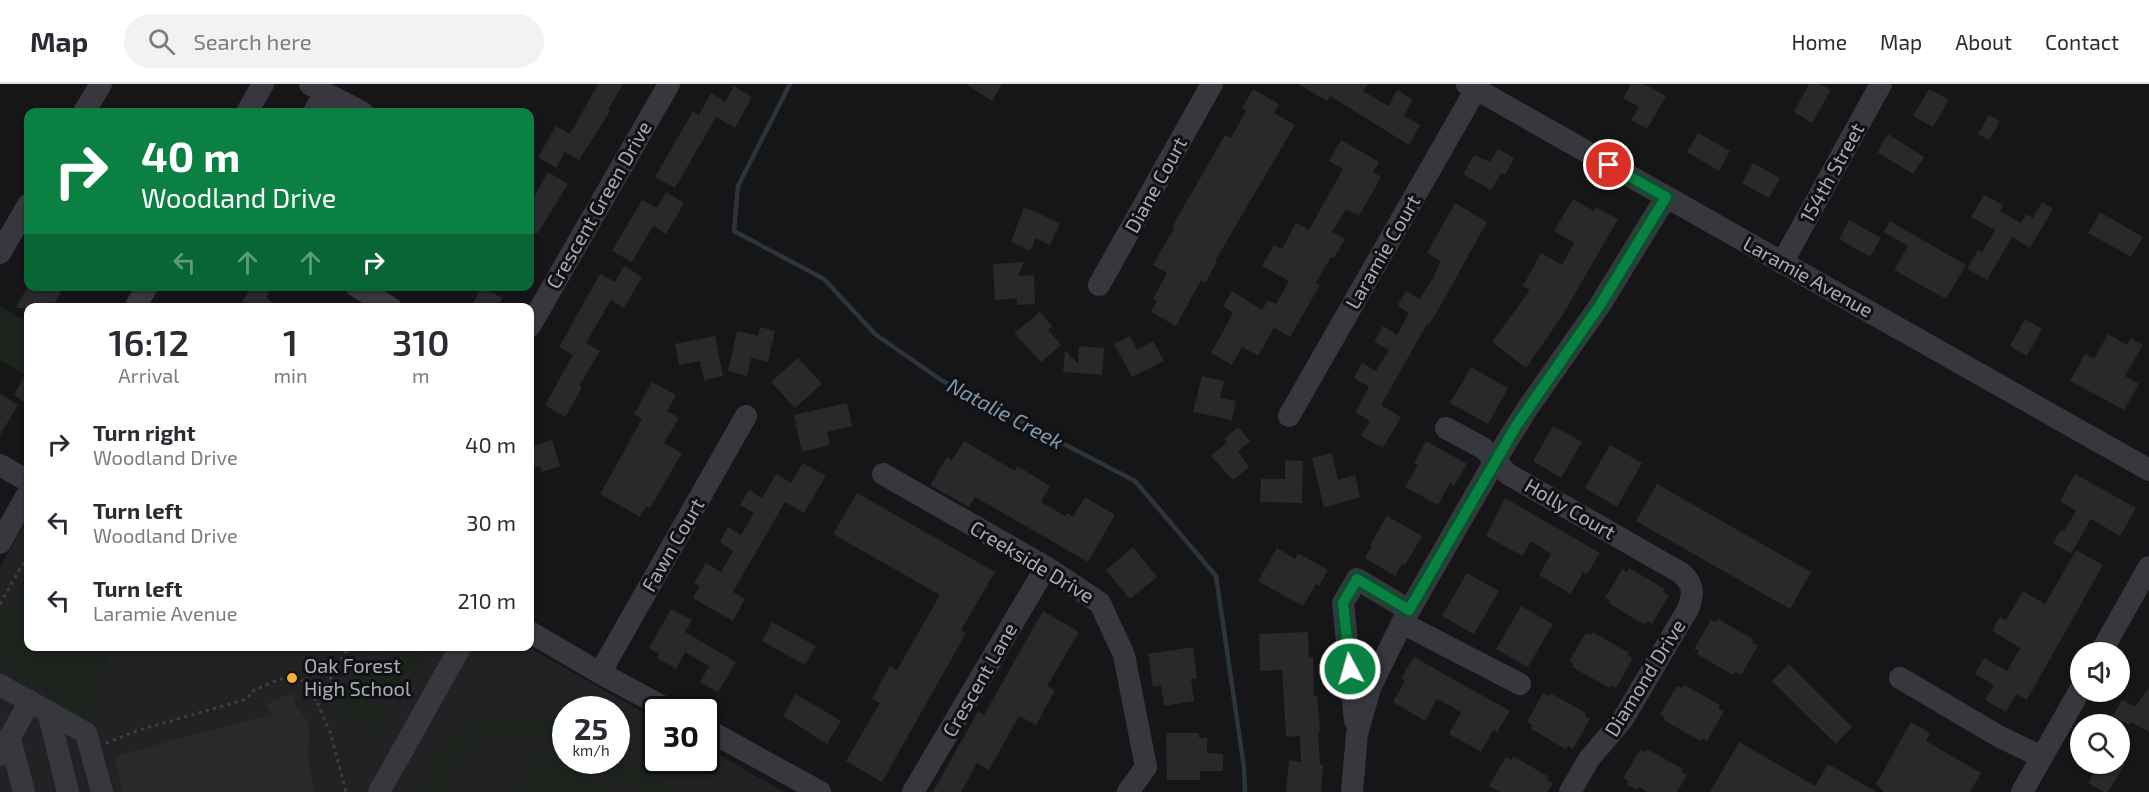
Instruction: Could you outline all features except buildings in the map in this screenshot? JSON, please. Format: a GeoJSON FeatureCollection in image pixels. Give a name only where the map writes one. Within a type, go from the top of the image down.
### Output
{"type":"FeatureCollection","features":[{"type":"Feature","properties":{"kind":"street"},"geometry":{"type":"LineString","coordinates":[[86,108],[101,84]]}},
{"type":"Feature","properties":{"kind":"street"},"geometry":{"type":"LineString","coordinates":[[249,108],[263,84]]}},
{"type":"Feature","properties":{"kind":"street","name":"Crescent Green Drive"},"geometry":{"type":"LineString","coordinates":[[534,319],[669,84]]}},
{"type":"Feature","properties":{"kind":"street","name":"Diane Court"},"geometry":{"type":"LineString","coordinates":[[1099,285],[1212,84]]}},
{"type":"Feature","properties":{"kind":"street","name":"154th Street"},"geometry":{"type":"LineString","coordinates":[[1782,263],[1881,84]]}},
{"type":"Feature","properties":{"kind":"street","name":"Laramie Avenue"},"geometry":{"type":"LineString","coordinates":[[1472,87],[2149,470]]}},
{"type":"Feature","properties":{"kind":"street","name":"Laramie Court"},"geometry":{"type":"LineString","coordinates":[[1289,416],[1472,87]]}},
{"type":"Feature","properties":{"kind":"street"},"geometry":{"type":"LineString","coordinates":[[315,108],[318,88],[355,108]]}},
{"type":"Feature","properties":{"kind":"street"},"geometry":{"type":"LineString","coordinates":[[1352,792],[1357,734],[1370,688],[1406,617],[1496,459],[1527,409],[1600,305],[1666,197]]}},
{"type":"Feature","properties":{"kind":"street"},"geometry":{"type":"LineString","coordinates":[[0,253],[24,213]]}},
{"type":"Feature","properties":{"kind":"street"},"geometry":{"type":"LineString","coordinates":[[364,291],[383,303]]}},
{"type":"Feature","properties":{"kind":"street","name":"Fawn Court"},"geometry":{"type":"LineString","coordinates":[[600,673],[746,416]]}},
{"type":"Feature","properties":{"kind":"street","name":"Holly Court"},"geometry":{"type":"LineString","coordinates":[[1446,428],[1483,448],[1508,474],[1681,573],[1689,580],[1693,590]]}},
{"type":"Feature","properties":{"kind":"street"},"geometry":{"type":"LineString","coordinates":[[0,465],[24,479]]}},
{"type":"Feature","properties":{"kind":"street","name":"Creekside Drive"},"geometry":{"type":"LineString","coordinates":[[883,474],[1046,567],[1100,603],[1124,655],[1146,767],[1128,792]]}},
{"type":"Feature","properties":{"kind":"street"},"geometry":{"type":"LineString","coordinates":[[0,543],[24,500]]}},
{"type":"Feature","properties":{"kind":"street","name":"Crescent Lane"},"geometry":{"type":"LineString","coordinates":[[913,792],[1046,567]]}},
{"type":"Feature","properties":{"kind":"street"},"geometry":{"type":"LineString","coordinates":[[2108,642],[2149,567]]}},
{"type":"Feature","properties":{"kind":"street"},"geometry":{"type":"LineString","coordinates":[[1357,734],[1343,603],[1357,579],[1406,617],[1520,684]]}},
{"type":"Feature","properties":{"kind":"street","name":"Diamond Drive"},"geometry":{"type":"LineString","coordinates":[[1570,792],[1589,759],[1623,720],[1688,609],[1693,590]]}},
{"type":"Feature","properties":{"kind":"street"},"geometry":{"type":"LineString","coordinates":[[534,634],[643,696]]}},
{"type":"Feature","properties":{"kind":"street"},"geometry":{"type":"LineString","coordinates":[[379,792],[458,651]]}},
{"type":"Feature","properties":{"kind":"street"},"geometry":{"type":"LineString","coordinates":[[1900,678],[2000,736],[2042,757]]}},
{"type":"Feature","properties":{"kind":"street"},"geometry":{"type":"LineString","coordinates":[[0,685],[86,733],[102,792]]}},
{"type":"Feature","properties":{"kind":"street"},"geometry":{"type":"LineString","coordinates":[[2022,792],[2073,702]]}},
{"type":"Feature","properties":{"kind":"street"},"geometry":{"type":"LineString","coordinates":[[24,792],[5,747],[39,706]]}},
{"type":"Feature","properties":{"kind":"street"},"geometry":{"type":"LineString","coordinates":[[39,706],[68,792]]}},
{"type":"Feature","properties":{"kind":"street"},"geometry":{"type":"LineString","coordinates":[[720,737],[820,792]]}},
{"type":"Feature","properties":{"kind":"path"},"geometry":{"type":"LineString","coordinates":[[0,604],[24,562]]}},
{"type":"Feature","properties":{"kind":"path"},"geometry":{"type":"LineString","coordinates":[[317,702],[346,651]]}},
{"type":"Feature","properties":{"kind":"path"},"geometry":{"type":"LineString","coordinates":[[100,750],[106,742],[247,699],[252,692],[284,678],[296,677],[305,682],[317,702],[330,732],[346,792]]}},
{"type":"Feature","properties":{"kind":"shaded area"},"geometry":{"type":"Polygon","coordinates":[[[0,306],[24,320],[24,374],[0,360],[0,306]]]}},
{"type":"Feature","properties":{"kind":"shaded area","name":"Oak Forest High School"},"geometry":{"type":"Polygon","coordinates":[[[24,524],[24,651],[534,650],[614,696],[552,696],[552,774],[630,774],[630,705],[642,712],[642,774],[720,774],[720,755],[784,792],[0,792],[0,567],[24,524]]]}},
{"type":"Feature","properties":{"kind":"shaded area"},"geometry":{"type":"Polygon","coordinates":[[[24,579],[24,651],[109,651],[105,675],[85,718],[0,663],[0,621],[24,579]]]}},
{"type":"Feature","properties":{"kind":"shaded area"},"geometry":{"type":"Polygon","coordinates":[[[372,651],[422,651],[428,654],[416,676],[372,651]]]}},
{"type":"Feature","properties":{"kind":"shaded area"},"geometry":{"type":"Polygon","coordinates":[[[363,657],[411,684],[399,706],[351,678],[363,657]]]}},
{"type":"Feature","properties":{"kind":"shaded area"},"geometry":{"type":"Polygon","coordinates":[[[347,686],[395,713],[383,735],[335,708],[347,686]]]}},
{"type":"Feature","properties":{"kind":"shaded area"},"geometry":{"type":"Polygon","coordinates":[[[503,713],[520,713],[551,720],[552,743],[532,735],[513,733],[499,735],[474,746],[463,756],[448,779],[444,792],[423,792],[433,762],[450,739],[474,723],[503,713]]]}},
{"type":"Feature","properties":{"kind":"shaded area"},"geometry":{"type":"Polygon","coordinates":[[[540,751],[552,758],[552,774],[581,774],[613,792],[517,792],[540,751]]]}},
{"type":"Feature","properties":{"kind":"shaded area"},"geometry":{"type":"Polygon","coordinates":[[[630,764],[642,771],[642,774],[647,774],[679,792],[640,792],[607,774],[630,774],[630,764]]]}},
{"type":"Feature","properties":{"kind":"waterway","name":"Natalie Creek"},"geometry":{"type":"LineString","coordinates":[[790,84],[738,186],[734,231],[824,279],[875,334],[941,380],[1135,481],[1216,576],[1244,767],[1245,792]]}},
{"type":"Feature","properties":{"kind":"place","name":"Oak Forest High School"},"geometry":{"type":"Point","coordinates":[292,678]}},
{"type":"Feature","properties":{"kind":"route"},"geometry":{"type":"LineString","coordinates":[[1350,669],[1343,603],[1357,579],[1409,610],[1516,426],[1600,305],[1666,197],[1609,165]]}}]}
